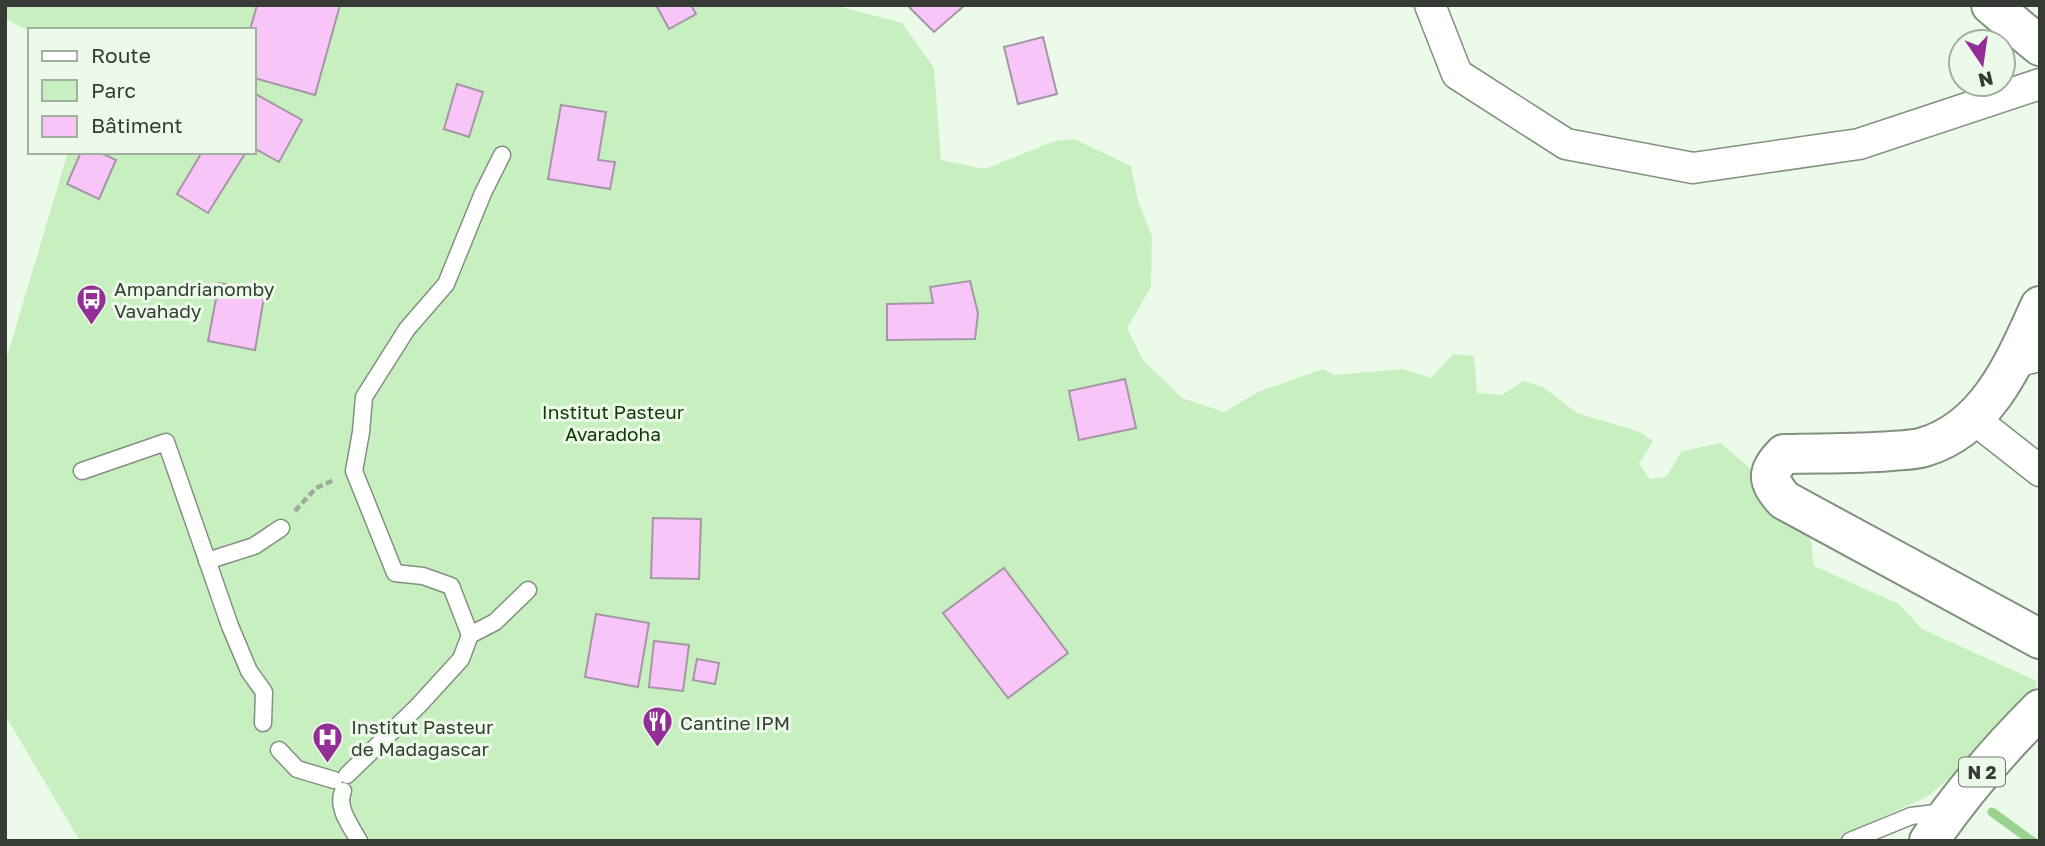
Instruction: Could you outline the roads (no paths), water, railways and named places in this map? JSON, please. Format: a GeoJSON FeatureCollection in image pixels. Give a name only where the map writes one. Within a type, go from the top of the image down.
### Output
{"type":"FeatureCollection","features":[{"type":"Feature","properties":{"kind":"street"},"geometry":{"type":"LineString","coordinates":[[1430,5],[1457,74],[1566,144],[1693,168],[1859,144],[2040,84]]}},
{"type":"Feature","properties":{"kind":"street"},"geometry":{"type":"LineString","coordinates":[[1991,5],[2040,46]]}},
{"type":"Feature","properties":{"kind":"street"},"geometry":{"type":"LineString","coordinates":[[2040,306],[2025,367],[1974,419],[1951,436],[1923,448],[1860,454],[1784,454],[1774,465],[1770,476],[1773,488],[1784,500],[2040,639]]}},
{"type":"Feature","properties":{"kind":"street"},"geometry":{"type":"LineString","coordinates":[[1974,419],[2040,471]]}},
{"type":"Feature","properties":{"kind":"street","name":"N 2"},"geometry":{"type":"LineString","coordinates":[[1939,826],[2004,745],[2040,709]]}},
{"type":"Feature","properties":{"kind":"lane"},"geometry":{"type":"LineString","coordinates":[[359,841],[340,801],[342,782],[461,659],[470,635],[451,586],[423,576],[395,573],[354,471],[364,397],[407,329],[446,284],[483,193],[502,155]]}},
{"type":"Feature","properties":{"kind":"lane"},"geometry":{"type":"LineString","coordinates":[[82,471],[166,442],[249,671],[264,692],[263,723]]}},
{"type":"Feature","properties":{"kind":"lane"},"geometry":{"type":"LineString","coordinates":[[207,561],[254,546],[281,528]]}},
{"type":"Feature","properties":{"kind":"lane"},"geometry":{"type":"LineString","coordinates":[[470,635],[495,622],[528,590]]}},
{"type":"Feature","properties":{"kind":"lane"},"geometry":{"type":"LineString","coordinates":[[279,750],[297,769],[342,782]]}},
{"type":"Feature","properties":{"kind":"lane"},"geometry":{"type":"LineString","coordinates":[[1850,841],[1911,816],[1939,826]]}},
{"type":"Feature","properties":{"kind":"waterway"},"geometry":{"type":"LineString","coordinates":[[1992,812],[2032,841]]}},
{"type":"Feature","properties":{"kind":"place","name":"Ampandrianomby Vavahady"},"geometry":{"type":"Point","coordinates":[91,326]}},
{"type":"Feature","properties":{"kind":"place","name":"Cantine IPM"},"geometry":{"type":"Point","coordinates":[657,749]}},
{"type":"Feature","properties":{"kind":"place","name":"Institut Pasteur de Madagascar"},"geometry":{"type":"Point","coordinates":[328,764]}},
{"type":"Feature","properties":{"kind":"park label","name":"Institut Pasteur Avaradoha"},"geometry":{"type":"Point","coordinates":[613,422]}}]}
